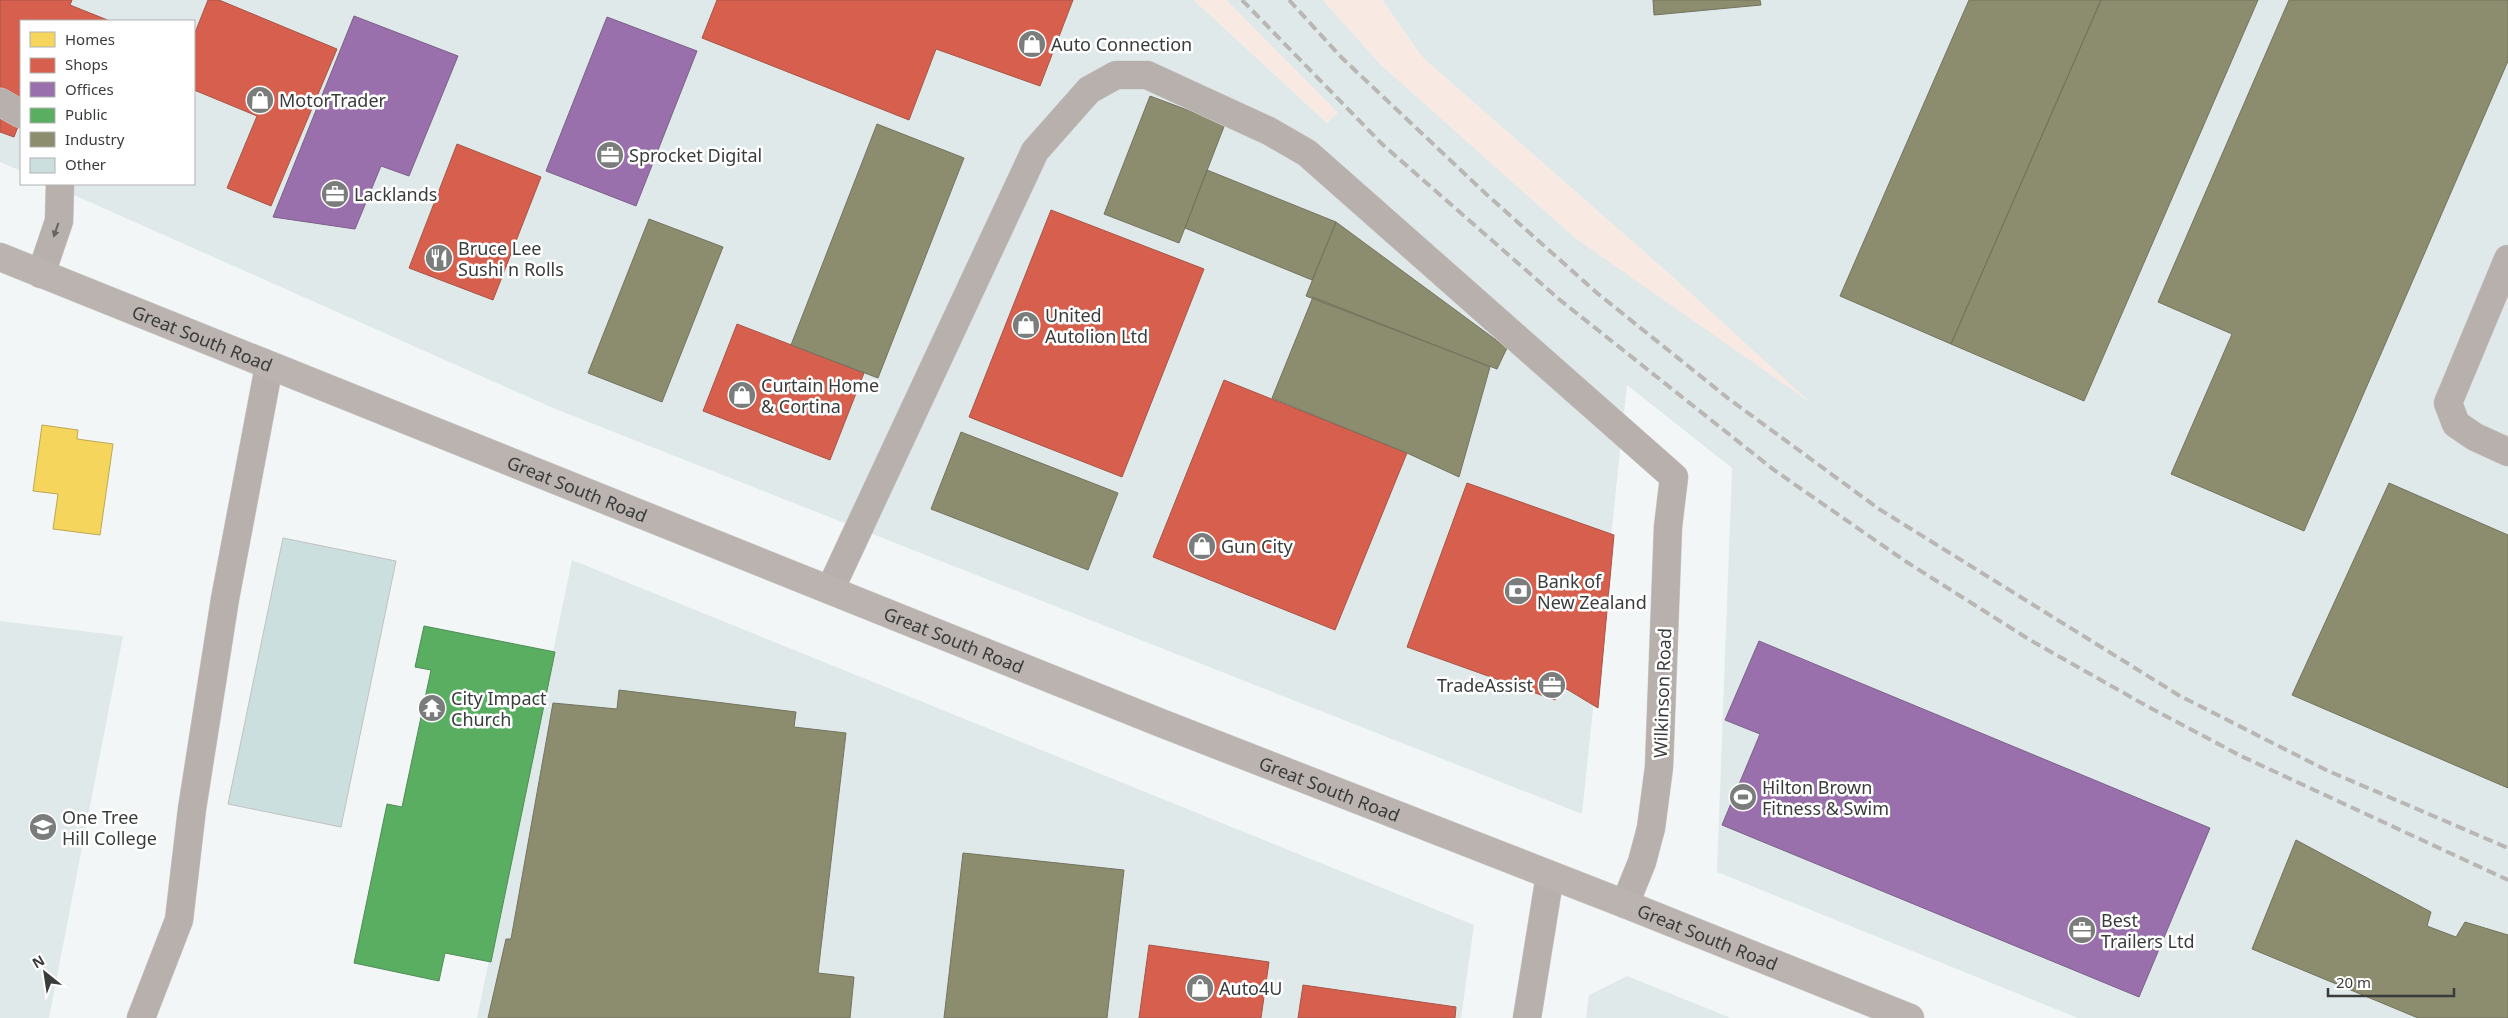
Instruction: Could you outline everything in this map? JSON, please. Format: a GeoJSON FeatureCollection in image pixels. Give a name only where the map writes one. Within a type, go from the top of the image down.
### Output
{"type":"FeatureCollection","features":[{"type":"Feature","properties":{"kind":"main road","name":"Great South Road"},"geometry":{"type":"LineString","coordinates":[[0,258],[1161,723],[1625,904],[1910,1018]]}},
{"type":"Feature","properties":{"kind":"street","name":"Wilkinson Road"},"geometry":{"type":"LineString","coordinates":[[830,590],[1035,151],[1089,90],[1116,75],[1147,75],[1269,131],[1307,153],[1674,476],[1668,527],[1659,767],[1651,828],[1642,862],[1625,904]]}},
{"type":"Feature","properties":{"kind":"street"},"geometry":{"type":"LineString","coordinates":[[0,102],[20,113]]}},
{"type":"Feature","properties":{"kind":"street"},"geometry":{"type":"LineString","coordinates":[[41,274],[59,221],[60,185]]}},
{"type":"Feature","properties":{"kind":"street"},"geometry":{"type":"LineString","coordinates":[[2508,259],[2448,402],[2456,424],[2475,437],[2508,452]]}},
{"type":"Feature","properties":{"kind":"street"},"geometry":{"type":"LineString","coordinates":[[141,1018],[179,920],[192,809],[224,609],[269,366]]}},
{"type":"Feature","properties":{"kind":"street"},"geometry":{"type":"LineString","coordinates":[[1527,1018],[1550,875]]}},
{"type":"Feature","properties":{"kind":"shaded area"},"geometry":{"type":"Polygon","coordinates":[[[0,0],[1194,0],[1327,123],[1337,112],[1226,0],[1323,0],[1382,66],[1806,400],[1675,279],[1423,58],[1382,0],[2508,0],[2508,1018],[2078,1018],[1717,872],[1732,468],[1627,385],[1582,814],[553,408],[51,185],[195,185],[195,20],[20,20],[20,171],[0,162],[0,0]]]}},
{"type":"Feature","properties":{"kind":"shaded area"},"geometry":{"type":"Polygon","coordinates":[[[1194,0],[1226,0],[1338,113],[1327,123],[1194,0]]]}},
{"type":"Feature","properties":{"kind":"shaded area"},"geometry":{"type":"Polygon","coordinates":[[[1323,0],[1382,0],[1423,58],[1675,279],[1811,403],[1575,238],[1382,66],[1323,0]]]}},
{"type":"Feature","properties":{"kind":"shaded area"},"geometry":{"type":"Polygon","coordinates":[[[572,560],[1474,925],[1461,1018],[477,1018],[572,560]]]}},
{"type":"Feature","properties":{"kind":"shaded area","name":"One Tree Hill College"},"geometry":{"type":"Polygon","coordinates":[[[0,621],[123,636],[49,1018],[0,1018],[0,621]]]}},
{"type":"Feature","properties":{"kind":"shaded area"},"geometry":{"type":"Polygon","coordinates":[[[1627,976],[1731,1018],[1586,1018],[1589,995],[1627,976]]]}},
{"type":"Feature","properties":{"kind":"building: Homes"},"geometry":{"type":"Polygon","coordinates":[[[42,425],[78,430],[77,439],[113,444],[100,535],[53,529],[58,494],[33,491],[42,425]]]}},
{"type":"Feature","properties":{"kind":"building: Shops"},"geometry":{"type":"Polygon","coordinates":[[[0,0],[72,0],[70,5],[108,20],[20,20],[20,122],[14,137],[0,132],[0,0]]]}},
{"type":"Feature","properties":{"kind":"building: Shops"},"geometry":{"type":"Polygon","coordinates":[[[208,0],[219,0],[337,49],[271,206],[227,188],[257,116],[195,90],[195,32],[208,0]]]}},
{"type":"Feature","properties":{"kind":"building: Shops"},"geometry":{"type":"Polygon","coordinates":[[[717,0],[1073,0],[1040,86],[936,49],[909,120],[702,38],[717,0]]]}},
{"type":"Feature","properties":{"kind":"building: Shops"},"geometry":{"type":"Polygon","coordinates":[[[457,144],[541,177],[493,300],[409,268],[457,144]]]}},
{"type":"Feature","properties":{"kind":"building: Shops"},"geometry":{"type":"Polygon","coordinates":[[[1051,210],[1204,269],[1122,477],[969,417],[1051,210]]]}},
{"type":"Feature","properties":{"kind":"building: Shops"},"geometry":{"type":"Polygon","coordinates":[[[737,324],[864,373],[830,460],[703,411],[737,324]]]}},
{"type":"Feature","properties":{"kind":"building: Shops"},"geometry":{"type":"Polygon","coordinates":[[[1224,380],[1407,453],[1335,630],[1153,557],[1224,380]]]}},
{"type":"Feature","properties":{"kind":"building: Shops","name":"Bank of New Zealand"},"geometry":{"type":"Polygon","coordinates":[[[1467,483],[1614,535],[1598,708],[1560,685],[1555,700],[1407,647],[1467,483]]]}},
{"type":"Feature","properties":{"kind":"building: Shops"},"geometry":{"type":"Polygon","coordinates":[[[1149,945],[1269,962],[1261,1018],[1139,1018],[1149,945]]]}},
{"type":"Feature","properties":{"kind":"building: Shops"},"geometry":{"type":"Polygon","coordinates":[[[1303,985],[1456,1007],[1455,1018],[1298,1018],[1303,985]]]}},
{"type":"Feature","properties":{"kind":"building: Offices"},"geometry":{"type":"Polygon","coordinates":[[[354,16],[458,56],[409,176],[381,166],[355,229],[273,217],[354,16]]]}},
{"type":"Feature","properties":{"kind":"building: Offices"},"geometry":{"type":"Polygon","coordinates":[[[607,17],[697,51],[636,206],[546,171],[607,17]]]}},
{"type":"Feature","properties":{"kind":"building: Offices"},"geometry":{"type":"Polygon","coordinates":[[[1759,641],[2210,828],[2139,997],[1722,825],[1760,734],[1725,720],[1759,641]]]}},
{"type":"Feature","properties":{"kind":"building: Public"},"geometry":{"type":"Polygon","coordinates":[[[424,626],[555,652],[491,962],[445,953],[439,981],[354,963],[387,804],[402,807],[431,670],[415,667],[424,626]]]}},
{"type":"Feature","properties":{"kind":"building: Industry"},"geometry":{"type":"Polygon","coordinates":[[[1653,0],[1760,0],[1761,5],[1654,15],[1653,0]]]}},
{"type":"Feature","properties":{"kind":"building: Industry"},"geometry":{"type":"Polygon","coordinates":[[[1969,0],[2101,0],[1951,344],[1840,296],[1969,0]]]}},
{"type":"Feature","properties":{"kind":"building: Industry"},"geometry":{"type":"Polygon","coordinates":[[[2101,0],[2258,0],[2084,401],[1951,344],[2101,0]]]}},
{"type":"Feature","properties":{"kind":"building: Industry"},"geometry":{"type":"Polygon","coordinates":[[[2289,0],[2508,0],[2508,61],[2304,531],[2171,474],[2232,334],[2158,302],[2289,0]]]}},
{"type":"Feature","properties":{"kind":"building: Industry"},"geometry":{"type":"Polygon","coordinates":[[[1150,96],[1225,124],[1179,243],[1104,214],[1150,96]]]}},
{"type":"Feature","properties":{"kind":"building: Industry"},"geometry":{"type":"Polygon","coordinates":[[[877,124],[964,158],[878,378],[791,345],[877,124]]]}},
{"type":"Feature","properties":{"kind":"building: Industry"},"geometry":{"type":"Polygon","coordinates":[[[1207,170],[1336,222],[1312,280],[1185,228],[1207,170]]]}},
{"type":"Feature","properties":{"kind":"building: Industry"},"geometry":{"type":"Polygon","coordinates":[[[649,219],[723,247],[662,402],[588,373],[649,219]]]}},
{"type":"Feature","properties":{"kind":"building: Industry"},"geometry":{"type":"Polygon","coordinates":[[[1336,222],[1507,348],[1497,369],[1306,296],[1336,222]]]}},
{"type":"Feature","properties":{"kind":"building: Industry"},"geometry":{"type":"Polygon","coordinates":[[[1313,297],[1490,367],[1459,477],[1407,453],[1272,398],[1313,297]]]}},
{"type":"Feature","properties":{"kind":"building: Industry"},"geometry":{"type":"Polygon","coordinates":[[[961,432],[1118,493],[1088,570],[931,509],[961,432]]]}},
{"type":"Feature","properties":{"kind":"building: Industry"},"geometry":{"type":"Polygon","coordinates":[[[2389,483],[2508,535],[2508,788],[2292,695],[2389,483]]]}},
{"type":"Feature","properties":{"kind":"building: Industry"},"geometry":{"type":"Polygon","coordinates":[[[619,690],[796,712],[794,727],[846,733],[818,973],[854,977],[850,1018],[488,1018],[506,939],[511,939],[553,703],[617,709],[619,690]]]}},
{"type":"Feature","properties":{"kind":"building: Industry"},"geometry":{"type":"Polygon","coordinates":[[[2296,840],[2431,912],[2427,926],[2456,937],[2465,922],[2508,935],[2508,1018],[2418,1018],[2252,949],[2296,840]]]}},
{"type":"Feature","properties":{"kind":"building: Industry"},"geometry":{"type":"Polygon","coordinates":[[[963,853],[1124,870],[1107,1018],[944,1018],[963,853]]]}},
{"type":"Feature","properties":{"kind":"building: Other"},"geometry":{"type":"Polygon","coordinates":[[[283,538],[396,561],[341,827],[228,804],[283,538]]]}},
{"type":"Feature","properties":{"kind":"railway"},"geometry":{"type":"LineString","coordinates":[[1242,0],[1382,144],[1560,300],[1774,470],[1905,561],[2030,640],[2145,705],[2241,756],[2508,880]]}},
{"type":"Feature","properties":{"kind":"railway"},"geometry":{"type":"LineString","coordinates":[[1289,0],[1341,57],[1485,193],[1597,293],[1729,399],[1879,509],[2180,696],[2326,770],[2508,848]]}},
{"type":"Feature","properties":{"kind":"place","name":"Auto Connection"},"geometry":{"type":"Point","coordinates":[1032,44]}},
{"type":"Feature","properties":{"kind":"place","name":"MotorTrader"},"geometry":{"type":"Point","coordinates":[260,100]}},
{"type":"Feature","properties":{"kind":"place","name":"Sprocket Digital"},"geometry":{"type":"Point","coordinates":[610,155]}},
{"type":"Feature","properties":{"kind":"place","name":"Lacklands"},"geometry":{"type":"Point","coordinates":[335,194]}},
{"type":"Feature","properties":{"kind":"place","name":"Bruce Lee Sushi n Rolls"},"geometry":{"type":"Point","coordinates":[439,258]}},
{"type":"Feature","properties":{"kind":"place","name":"United Autolion Ltd"},"geometry":{"type":"Point","coordinates":[1026,325]}},
{"type":"Feature","properties":{"kind":"place","name":"Curtain Home & Cortina"},"geometry":{"type":"Point","coordinates":[742,395]}},
{"type":"Feature","properties":{"kind":"place","name":"Gun City"},"geometry":{"type":"Point","coordinates":[1202,546]}},
{"type":"Feature","properties":{"kind":"place","name":"Bank of New Zealand"},"geometry":{"type":"Point","coordinates":[1518,591]}},
{"type":"Feature","properties":{"kind":"place","name":"TradeAssist"},"geometry":{"type":"Point","coordinates":[1552,685]}},
{"type":"Feature","properties":{"kind":"place","name":"City Impact Church"},"geometry":{"type":"Point","coordinates":[432,708]}},
{"type":"Feature","properties":{"kind":"place","name":"Hilton Brown Fitness & Swim"},"geometry":{"type":"Point","coordinates":[1743,797]}},
{"type":"Feature","properties":{"kind":"place","name":"One Tree Hill College"},"geometry":{"type":"Point","coordinates":[43,827]}},
{"type":"Feature","properties":{"kind":"place","name":"Best Trailers Ltd"},"geometry":{"type":"Point","coordinates":[2082,930]}},
{"type":"Feature","properties":{"kind":"place","name":"Auto4U"},"geometry":{"type":"Point","coordinates":[1200,988]}}]}
